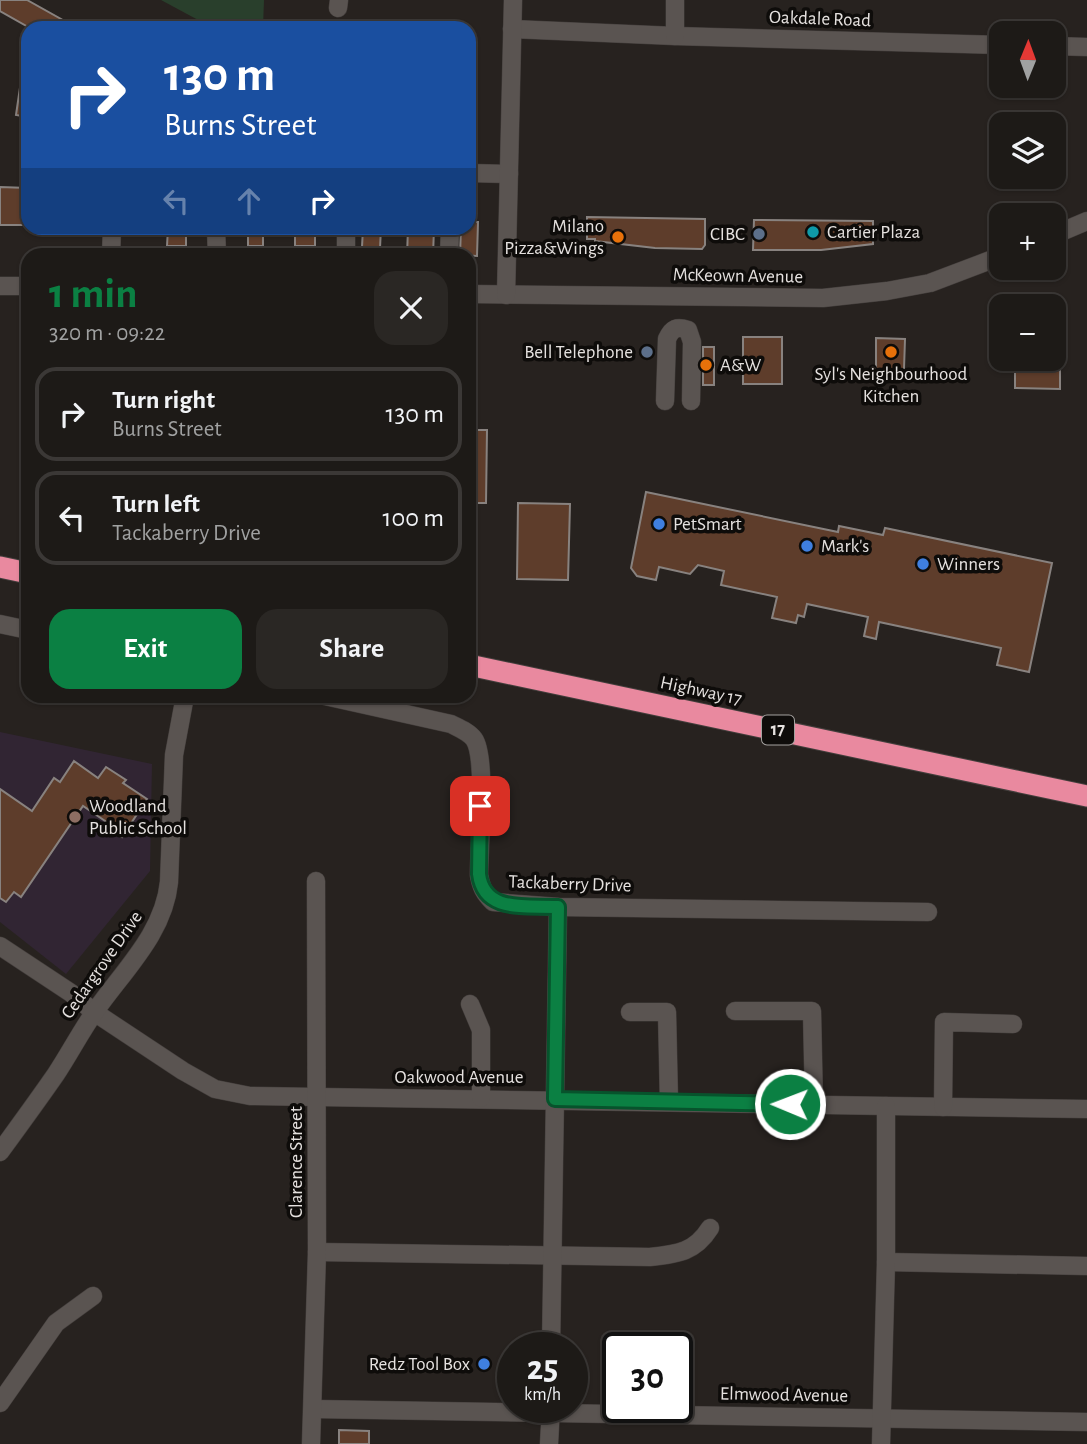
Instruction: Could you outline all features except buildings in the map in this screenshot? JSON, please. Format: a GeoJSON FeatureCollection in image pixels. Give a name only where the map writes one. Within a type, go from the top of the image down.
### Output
{"type":"FeatureCollection","features":[{"type":"Feature","properties":{"kind":"highway"},"geometry":{"type":"LineString","coordinates":[[0,567],[21,571]]}},
{"type":"Feature","properties":{"kind":"highway","name":"Highway 17"},"geometry":{"type":"LineString","coordinates":[[476,666],[1087,796]]}},
{"type":"Feature","properties":{"kind":"street"},"geometry":{"type":"LineString","coordinates":[[506,295],[513,0]]}},
{"type":"Feature","properties":{"kind":"street"},"geometry":{"type":"LineString","coordinates":[[675,36],[676,0]]}},
{"type":"Feature","properties":{"kind":"street","name":"Oakdale Road"},"geometry":{"type":"LineString","coordinates":[[512,29],[989,45]]}},
{"type":"Feature","properties":{"kind":"street"},"geometry":{"type":"LineString","coordinates":[[1066,46],[1087,47]]}},
{"type":"Feature","properties":{"kind":"street"},"geometry":{"type":"LineString","coordinates":[[476,173],[509,174]]}},
{"type":"Feature","properties":{"kind":"street"},"geometry":{"type":"LineString","coordinates":[[1066,231],[1085,227]]}},
{"type":"Feature","properties":{"kind":"street","name":"McKeown Avenue"},"geometry":{"type":"LineString","coordinates":[[476,294],[823,298],[930,283],[989,261]]}},
{"type":"Feature","properties":{"kind":"street"},"geometry":{"type":"LineString","coordinates":[[0,286],[21,286]]}},
{"type":"Feature","properties":{"kind":"street"},"geometry":{"type":"LineString","coordinates":[[666,401],[667,339],[676,328],[688,330],[691,335],[691,401]]}},
{"type":"Feature","properties":{"kind":"street"},"geometry":{"type":"LineString","coordinates":[[0,624],[21,628]]}},
{"type":"Feature","properties":{"kind":"street","name":"Cedargrove Drive"},"geometry":{"type":"LineString","coordinates":[[0,1152],[55,1075],[94,1012],[147,942],[162,915],[167,901],[174,755],[184,703]]}},
{"type":"Feature","properties":{"kind":"street","name":"Tackaberry Drive"},"geometry":{"type":"LineString","coordinates":[[357,703],[452,724],[468,734],[479,750],[480,885],[493,902],[558,907],[928,912]]}},
{"type":"Feature","properties":{"kind":"street","name":"Clarence Street"},"geometry":{"type":"LineString","coordinates":[[311,1444],[317,1252],[316,881]]}},
{"type":"Feature","properties":{"kind":"street"},"geometry":{"type":"LineString","coordinates":[[551,1332],[558,907]]}},
{"type":"Feature","properties":{"kind":"street","name":"Oakwood Avenue"},"geometry":{"type":"LineString","coordinates":[[0,946],[71,993],[94,1012],[215,1089],[250,1096],[1087,1109]]}},
{"type":"Feature","properties":{"kind":"street"},"geometry":{"type":"LineString","coordinates":[[470,1004],[481,1030],[481,1098]]}},
{"type":"Feature","properties":{"kind":"street"},"geometry":{"type":"LineString","coordinates":[[736,1011],[812,1011],[814,1105]]}},
{"type":"Feature","properties":{"kind":"street"},"geometry":{"type":"LineString","coordinates":[[630,1012],[667,1012],[669,1102]]}},
{"type":"Feature","properties":{"kind":"street"},"geometry":{"type":"LineString","coordinates":[[943,1107],[944,1022],[1013,1024]]}},
{"type":"Feature","properties":{"kind":"street"},"geometry":{"type":"LineString","coordinates":[[881,1444],[886,1262],[886,1106]]}},
{"type":"Feature","properties":{"kind":"street"},"geometry":{"type":"LineString","coordinates":[[317,1252],[650,1257],[684,1251],[702,1241],[710,1228]]}},
{"type":"Feature","properties":{"kind":"street"},"geometry":{"type":"LineString","coordinates":[[886,1262],[1087,1266]]}},
{"type":"Feature","properties":{"kind":"street"},"geometry":{"type":"LineString","coordinates":[[0,1403],[57,1322],[93,1296]]}},
{"type":"Feature","properties":{"kind":"street","name":"Elmwood Avenue"},"geometry":{"type":"LineString","coordinates":[[313,1409],[497,1409]]}},
{"type":"Feature","properties":{"kind":"street","name":"Elmwood Avenue"},"geometry":{"type":"LineString","coordinates":[[588,1410],[1087,1422]]}},
{"type":"Feature","properties":{"kind":"street"},"geometry":{"type":"LineString","coordinates":[[549,1444],[550,1423]]}},
{"type":"Feature","properties":{"kind":"shaded area","name":"Woodland Public School"},"geometry":{"type":"Polygon","coordinates":[[[0,732],[152,764],[150,871],[66,974],[0,922],[0,732]]]}},
{"type":"Feature","properties":{"kind":"green space"},"geometry":{"type":"Polygon","coordinates":[[[161,0],[264,0],[263,21],[200,21],[161,0]]]}},
{"type":"Feature","properties":{"kind":"place","name":"Cartier Plaza"},"geometry":{"type":"Point","coordinates":[813,232]}},
{"type":"Feature","properties":{"kind":"place","name":"CIBC"},"geometry":{"type":"Point","coordinates":[759,234]}},
{"type":"Feature","properties":{"kind":"place","name":"Milano Pizza&Wings"},"geometry":{"type":"Point","coordinates":[618,237]}},
{"type":"Feature","properties":{"kind":"place","name":"Bell Telephone"},"geometry":{"type":"Point","coordinates":[647,352]}},
{"type":"Feature","properties":{"kind":"place","name":"Syl's Neighbourhood Kitchen"},"geometry":{"type":"Point","coordinates":[891,352]}},
{"type":"Feature","properties":{"kind":"place","name":"A&W"},"geometry":{"type":"Point","coordinates":[706,365]}},
{"type":"Feature","properties":{"kind":"place","name":"PetSmart"},"geometry":{"type":"Point","coordinates":[659,524]}},
{"type":"Feature","properties":{"kind":"place","name":"Mark's"},"geometry":{"type":"Point","coordinates":[807,546]}},
{"type":"Feature","properties":{"kind":"place","name":"Winners"},"geometry":{"type":"Point","coordinates":[923,564]}},
{"type":"Feature","properties":{"kind":"place","name":"Woodland Public School"},"geometry":{"type":"Point","coordinates":[75,817]}},
{"type":"Feature","properties":{"kind":"place","name":"Redz Tool Box"},"geometry":{"type":"Point","coordinates":[484,1364]}},
{"type":"Feature","properties":{"kind":"route"},"geometry":{"type":"LineString","coordinates":[[480,806],[479,874],[480,885],[486,895],[493,902],[505,904],[558,907],[555,1099],[790,1104]]}}]}
